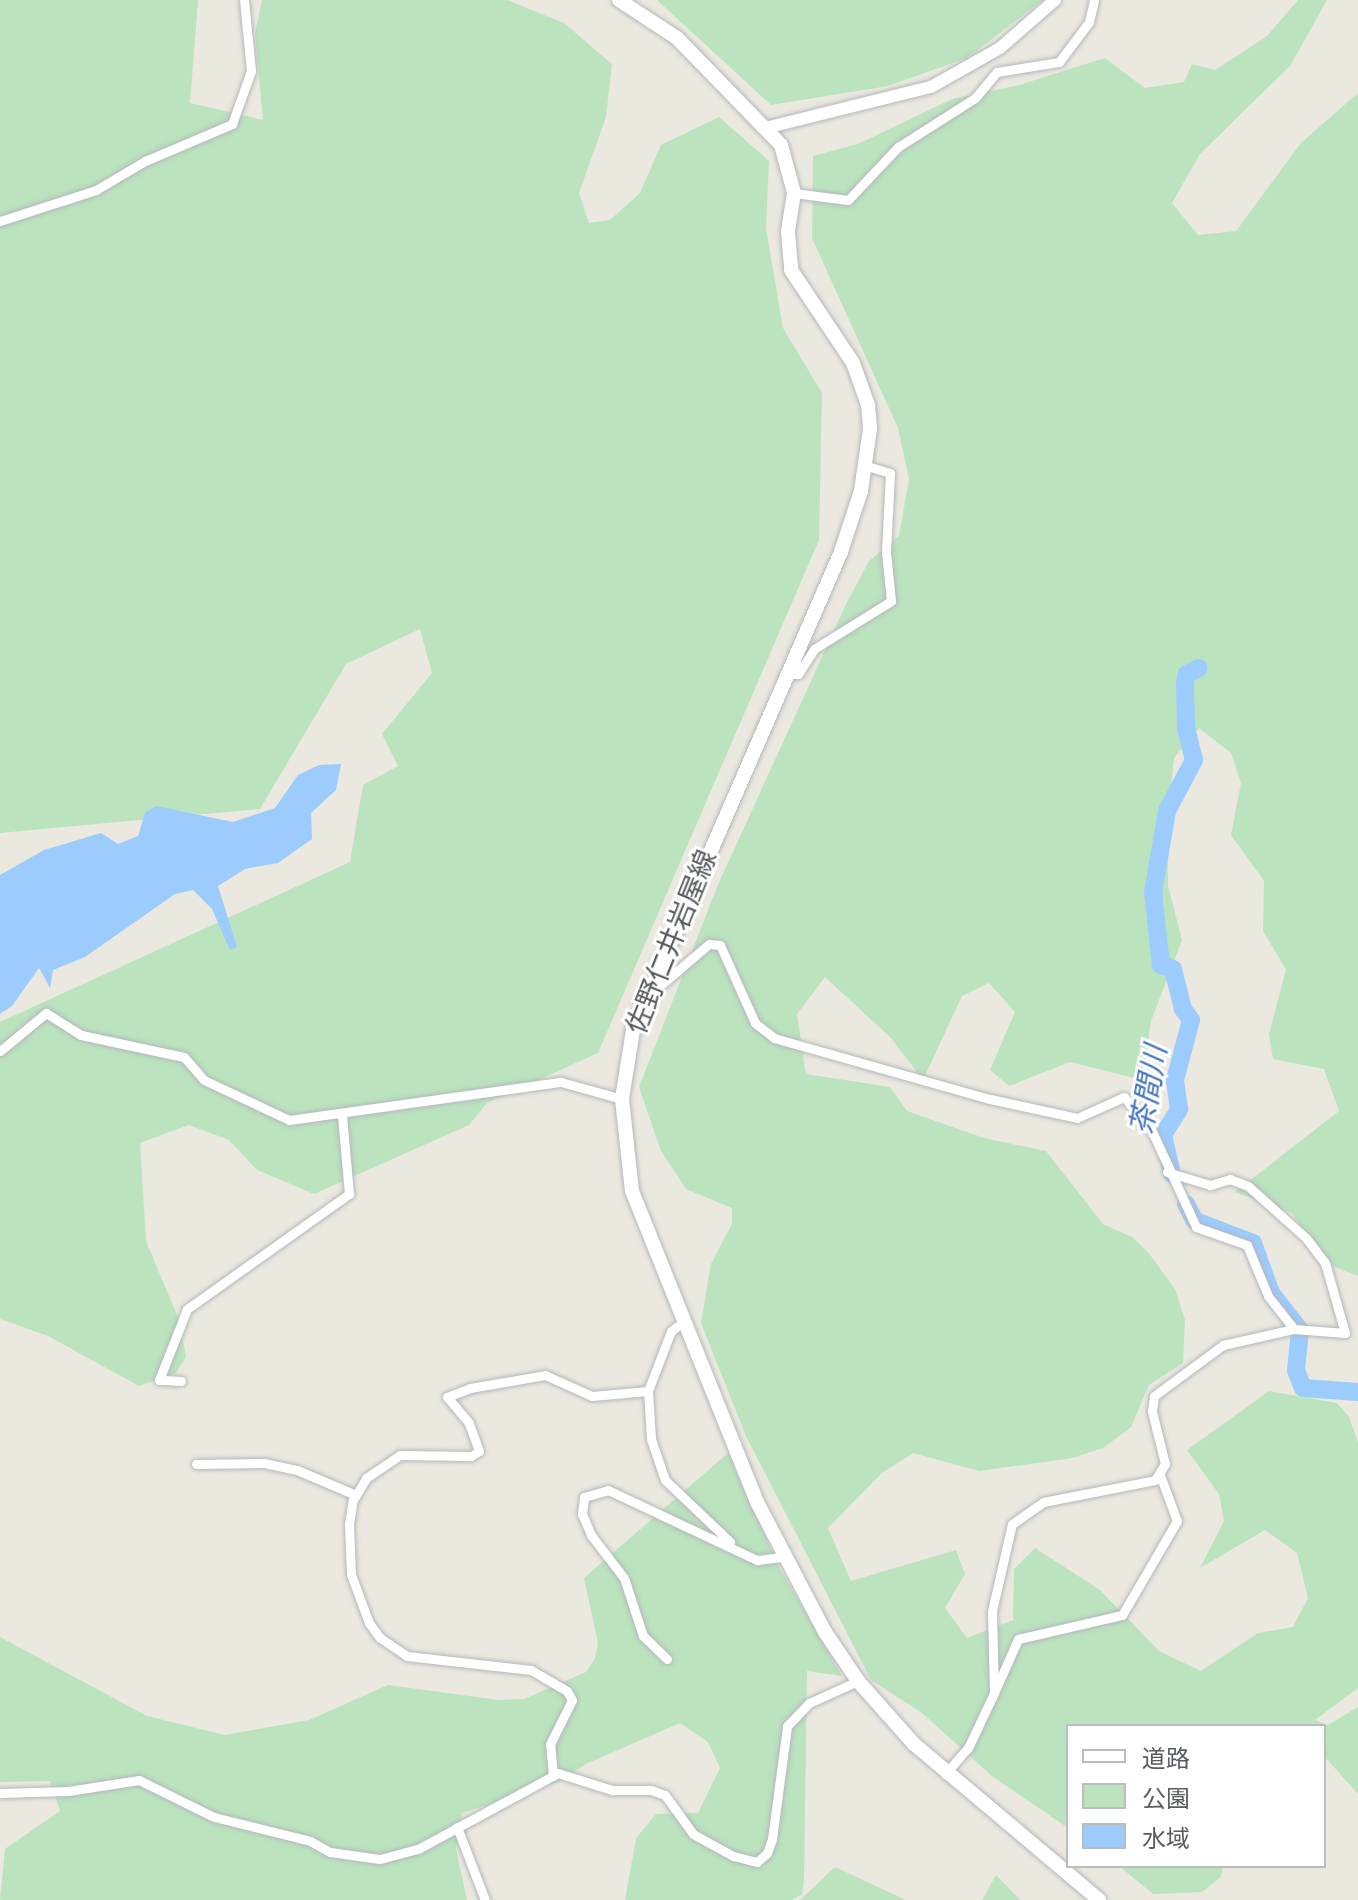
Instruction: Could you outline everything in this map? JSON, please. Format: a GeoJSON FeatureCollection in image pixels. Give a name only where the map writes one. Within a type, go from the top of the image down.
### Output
{"type":"FeatureCollection","features":[{"type":"Feature","properties":{"kind":"main road","name":"佐野仁井岩屋線"},"geometry":{"type":"LineString","coordinates":[[619,0],[677,38],[765,128],[788,161],[794,193],[787,241],[791,270],[863,385],[870,429],[867,466],[841,552],[633,1030],[622,1099],[623,1145],[638,1212],[782,1557],[858,1681],[945,1774],[1099,1900]]}},
{"type":"Feature","properties":{"kind":"street"},"geometry":{"type":"LineString","coordinates":[[0,221],[96,190],[145,161],[232,124],[251,71],[244,0]]}},
{"type":"Feature","properties":{"kind":"street"},"geometry":{"type":"LineString","coordinates":[[765,128],[931,87],[1000,48],[1055,0]]}},
{"type":"Feature","properties":{"kind":"street"},"geometry":{"type":"LineString","coordinates":[[794,193],[848,200],[898,147],[975,98],[997,72],[1059,62],[1089,22],[1094,0]]}},
{"type":"Feature","properties":{"kind":"street"},"geometry":{"type":"LineString","coordinates":[[789,674],[798,674],[814,649],[891,601],[886,552],[890,473],[867,466]]}},
{"type":"Feature","properties":{"kind":"street"},"geometry":{"type":"LineString","coordinates":[[652,982],[663,983],[709,944],[720,945],[755,1023],[774,1038],[990,1099],[1077,1118],[1124,1097],[1145,1120],[1196,1227],[1247,1245],[1268,1296],[1298,1329]]}},
{"type":"Feature","properties":{"kind":"street"},"geometry":{"type":"LineString","coordinates":[[0,1051],[46,1013],[81,1035],[184,1057],[204,1080],[283,1119],[342,1116],[561,1082],[622,1099]]}},
{"type":"Feature","properties":{"kind":"street"},"geometry":{"type":"LineString","coordinates":[[181,1381],[159,1380],[187,1309],[349,1194],[342,1116]]}},
{"type":"Feature","properties":{"kind":"street"},"geometry":{"type":"LineString","coordinates":[[945,1774],[968,1748],[1018,1639],[1122,1615],[1177,1521],[1160,1475],[1165,1457],[1152,1411],[1154,1396],[1223,1345],[1298,1329],[1345,1333],[1325,1263],[1306,1238],[1248,1186],[1230,1179],[1210,1185],[1172,1173]]}},
{"type":"Feature","properties":{"kind":"street"},"geometry":{"type":"LineString","coordinates":[[684,1321],[671,1331],[648,1391],[651,1439],[665,1480],[735,1547]]}},
{"type":"Feature","properties":{"kind":"street"},"geometry":{"type":"LineString","coordinates":[[553,1776],[550,1744],[572,1700],[567,1691],[531,1670],[407,1656],[369,1623],[349,1557],[356,1495],[366,1478],[400,1455],[471,1456],[479,1451],[469,1423],[447,1397],[470,1388],[545,1375],[592,1396],[648,1391]]}},
{"type":"Feature","properties":{"kind":"street"},"geometry":{"type":"LineString","coordinates":[[196,1464],[264,1463],[297,1470],[356,1495]]}},
{"type":"Feature","properties":{"kind":"street"},"geometry":{"type":"LineString","coordinates":[[994,1693],[992,1611],[1012,1524],[1043,1502],[1076,1493],[1145,1485],[1160,1475]]}},
{"type":"Feature","properties":{"kind":"street"},"geometry":{"type":"LineString","coordinates":[[667,1659],[643,1636],[624,1578],[591,1535],[582,1514],[584,1497],[608,1490],[735,1547],[757,1560],[782,1557]]}},
{"type":"Feature","properties":{"kind":"street"},"geometry":{"type":"LineString","coordinates":[[0,1793],[148,1781],[198,1812],[352,1857],[397,1857],[553,1776],[665,1795],[693,1834],[757,1862],[767,1853],[772,1839],[787,1726],[809,1703],[858,1681]]}},
{"type":"Feature","properties":{"kind":"street"},"geometry":{"type":"LineString","coordinates":[[457,1827],[485,1900]]}},
{"type":"Feature","properties":{"kind":"green space"},"geometry":{"type":"Polygon","coordinates":[[[0,0],[198,0],[190,103],[263,120],[255,33],[262,0],[507,0],[564,23],[612,64],[606,117],[579,193],[589,223],[610,220],[640,193],[661,145],[719,117],[769,161],[766,228],[783,328],[822,393],[819,540],[598,1053],[487,1103],[469,1125],[314,1194],[257,1170],[229,1140],[189,1125],[140,1143],[146,1241],[179,1320],[186,1357],[176,1373],[139,1386],[48,1336],[0,1319],[0,1022],[350,862],[363,785],[398,766],[382,734],[432,673],[420,629],[346,664],[260,809],[0,833],[0,0]]]}},
{"type":"Feature","properties":{"kind":"green space"},"geometry":{"type":"Polygon","coordinates":[[[657,0],[1043,0],[967,58],[888,86],[771,105],[657,0]]]}},
{"type":"Feature","properties":{"kind":"green space"},"geometry":{"type":"Polygon","coordinates":[[[1298,0],[1327,0],[1290,66],[1200,154],[1172,203],[1198,235],[1236,231],[1301,143],[1358,93],[1358,1276],[1325,1263],[1292,1213],[1235,1192],[1339,1111],[1324,1069],[1273,1059],[1269,1034],[1286,970],[1263,931],[1264,881],[1231,835],[1241,783],[1231,753],[1199,728],[1174,758],[1167,822],[1168,886],[1182,940],[1151,1021],[1142,1080],[1070,1062],[1009,1086],[990,1070],[1015,1012],[989,983],[962,996],[923,1080],[891,1038],[825,977],[797,1014],[806,1074],[890,1087],[907,1111],[984,1138],[1046,1151],[1103,1224],[1132,1237],[1148,1252],[1175,1289],[1185,1320],[1183,1363],[1149,1385],[1131,1427],[1103,1448],[1073,1458],[979,1471],[913,1453],[882,1473],[828,1528],[851,1581],[956,1550],[965,1574],[945,1608],[967,1638],[1013,1620],[1014,1569],[1035,1548],[1100,1590],[1159,1651],[1201,1671],[1258,1633],[1293,1627],[1308,1598],[1297,1553],[1265,1530],[1200,1568],[1224,1521],[1219,1494],[1187,1450],[1269,1391],[1337,1403],[1349,1417],[1358,1442],[1358,1688],[1315,1720],[1325,1724],[1066,1724],[1066,1827],[992,1776],[922,1713],[871,1680],[746,1436],[701,1323],[711,1264],[732,1224],[732,1208],[686,1189],[661,1151],[639,1087],[717,887],[847,602],[869,561],[899,536],[909,479],[898,428],[812,238],[813,156],[858,144],[952,99],[1019,85],[1105,58],[1145,88],[1184,82],[1192,64],[1215,70],[1267,36],[1298,0]]]}},
{"type":"Feature","properties":{"kind":"green space"},"geometry":{"type":"Polygon","coordinates":[[[728,1453],[779,1567],[842,1676],[807,1671],[802,1894],[792,1900],[625,1900],[636,1838],[656,1814],[698,1813],[720,1768],[708,1742],[680,1723],[586,1764],[558,1782],[462,1813],[456,1849],[467,1900],[0,1900],[5,1849],[60,1811],[50,1781],[0,1782],[0,1637],[147,1716],[225,1735],[309,1720],[388,1685],[499,1700],[524,1699],[586,1672],[595,1658],[598,1643],[584,1578],[728,1453]]]}},
{"type":"Feature","properties":{"kind":"green space"},"geometry":{"type":"Polygon","coordinates":[[[1358,1707],[1358,1794],[1326,1758],[1326,1724],[1358,1707]]]}},
{"type":"Feature","properties":{"kind":"green space"},"geometry":{"type":"Polygon","coordinates":[[[835,1867],[906,1900],[800,1900],[835,1867]]]}},
{"type":"Feature","properties":{"kind":"green space"},"geometry":{"type":"Polygon","coordinates":[[[1121,1868],[1223,1868],[1221,1877],[1202,1892],[1153,1894],[1121,1868]]]}},
{"type":"Feature","properties":{"kind":"green space"},"geometry":{"type":"Polygon","coordinates":[[[996,1875],[1020,1900],[982,1900],[996,1875]]]}},
{"type":"Feature","properties":{"kind":"water"},"geometry":{"type":"Polygon","coordinates":[[[341,764],[336,790],[311,813],[312,839],[278,863],[245,869],[218,886],[237,947],[230,950],[212,909],[193,890],[175,894],[85,957],[53,970],[50,988],[39,968],[12,1006],[0,1014],[0,875],[44,850],[101,833],[118,844],[138,836],[145,813],[156,806],[233,822],[275,808],[298,775],[319,765],[341,764]]]}},
{"type":"Feature","properties":{"kind":"waterway","name":"茶間川"},"geometry":{"type":"LineString","coordinates":[[1172,1174],[1163,1135],[1179,1109],[1175,1080],[1191,1020],[1183,1009],[1173,969],[1161,965],[1153,893],[1167,811],[1194,760],[1186,727],[1185,683],[1187,674],[1199,668]]}},
{"type":"Feature","properties":{"kind":"waterway","name":"茶間川"},"geometry":{"type":"LineString","coordinates":[[1186,1204],[1195,1221],[1253,1243],[1271,1293],[1300,1330],[1296,1370],[1303,1388],[1358,1392]]}}]}
